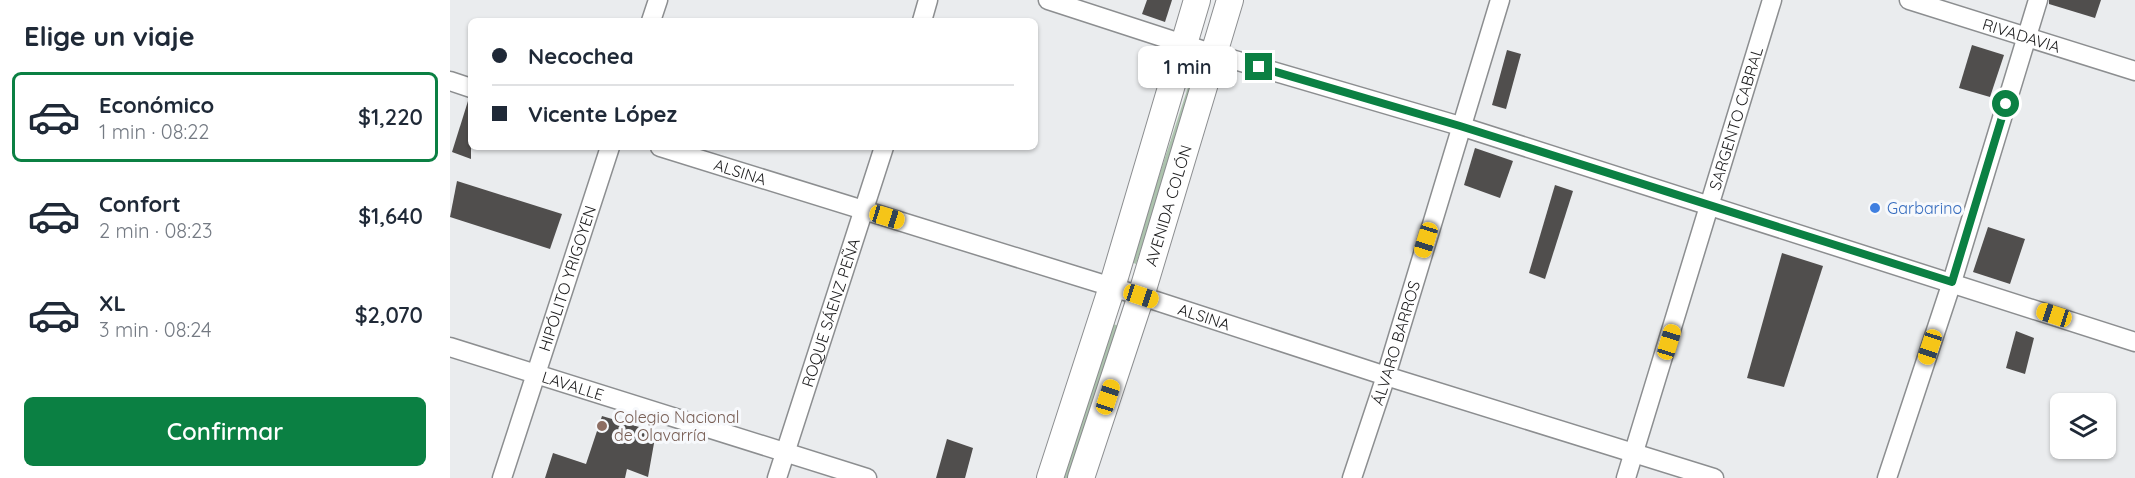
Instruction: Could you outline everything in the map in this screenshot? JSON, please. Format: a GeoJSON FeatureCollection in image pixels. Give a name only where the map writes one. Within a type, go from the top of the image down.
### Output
{"type":"FeatureCollection","features":[{"type":"Feature","properties":{"kind":"main road","name":"AVENIDA COLÓN"},"geometry":{"type":"LineString","coordinates":[[1050,478],[1112,286],[1197,0]]}},
{"type":"Feature","properties":{"kind":"main road","name":"AVENIDA COLÓN"},"geometry":{"type":"LineString","coordinates":[[1081,478],[1141,296],[1230,0]]}},
{"type":"Feature","properties":{"kind":"street"},"geometry":{"type":"LineString","coordinates":[[652,18],[658,0]]}},
{"type":"Feature","properties":{"kind":"street"},"geometry":{"type":"LineString","coordinates":[[923,18],[928,0]]}},
{"type":"Feature","properties":{"kind":"street"},"geometry":{"type":"LineString","coordinates":[[1048,0],[1214,54],[1460,126],[2135,342]]}},
{"type":"Feature","properties":{"kind":"street","name":"ÁLVARO BARROS"},"geometry":{"type":"LineString","coordinates":[[1352,478],[1386,376],[1500,0]]}},
{"type":"Feature","properties":{"kind":"street","name":"SARGENTO CABRAL"},"geometry":{"type":"LineString","coordinates":[[1626,478],[1772,0]]}},
{"type":"Feature","properties":{"kind":"street","name":"RIVADAVIA"},"geometry":{"type":"LineString","coordinates":[[1909,0],[2135,71]]}},
{"type":"Feature","properties":{"kind":"street"},"geometry":{"type":"LineString","coordinates":[[1887,478],[1952,282],[2038,0]]}},
{"type":"Feature","properties":{"kind":"street"},"geometry":{"type":"LineString","coordinates":[[450,81],[468,87]]}},
{"type":"Feature","properties":{"kind":"street","name":"HIPÓLITO YRIGOYEN"},"geometry":{"type":"LineString","coordinates":[[502,478],[538,374],[609,150]]}},
{"type":"Feature","properties":{"kind":"street","name":"ALSINA"},"geometry":{"type":"LineString","coordinates":[[670,150],[1112,286],[1386,376],[1714,478]]}},
{"type":"Feature","properties":{"kind":"street","name":"ROQUE SÁENZ PEÑA"},"geometry":{"type":"LineString","coordinates":[[777,478],[883,150]]}},
{"type":"Feature","properties":{"kind":"street","name":"LAVALLE"},"geometry":{"type":"LineString","coordinates":[[450,347],[867,478]]}},
{"type":"Feature","properties":{"kind":"green space"},"geometry":{"type":"Polygon","coordinates":[[[1191,78],[1197,80],[1136,264],[1131,262],[1191,78]]]}},
{"type":"Feature","properties":{"kind":"green space"},"geometry":{"type":"Polygon","coordinates":[[[1113,324],[1119,326],[1069,478],[1063,478],[1113,324]]]}},
{"type":"Feature","properties":{"kind":"building"},"geometry":{"type":"Polygon","coordinates":[[[1147,0],[1172,0],[1165,22],[1142,14],[1147,0]]]}},
{"type":"Feature","properties":{"kind":"building"},"geometry":{"type":"Polygon","coordinates":[[[2049,0],[2101,0],[2095,18],[2049,4],[2049,0]]]}},
{"type":"Feature","properties":{"kind":"building"},"geometry":{"type":"Polygon","coordinates":[[[1972,45],[2004,55],[1990,97],[1959,88],[1972,45]]]}},
{"type":"Feature","properties":{"kind":"building"},"geometry":{"type":"Polygon","coordinates":[[[1507,50],[1521,54],[1506,109],[1492,105],[1507,50]]]}},
{"type":"Feature","properties":{"kind":"building"},"geometry":{"type":"Polygon","coordinates":[[[468,101],[468,150],[471,150],[471,159],[452,152],[468,101]]]}},
{"type":"Feature","properties":{"kind":"building"},"geometry":{"type":"Polygon","coordinates":[[[1475,148],[1513,161],[1500,198],[1464,185],[1475,148]]]}},
{"type":"Feature","properties":{"kind":"building"},"geometry":{"type":"Polygon","coordinates":[[[457,181],[562,214],[550,249],[450,217],[457,181]]]}},
{"type":"Feature","properties":{"kind":"building"},"geometry":{"type":"Polygon","coordinates":[[[1555,185],[1573,191],[1545,279],[1529,273],[1555,185]]]}},
{"type":"Feature","properties":{"kind":"building"},"geometry":{"type":"Polygon","coordinates":[[[1988,227],[2025,239],[2010,284],[1973,272],[1988,227]]]}},
{"type":"Feature","properties":{"kind":"building"},"geometry":{"type":"Polygon","coordinates":[[[1782,253],[1823,266],[1784,387],[1747,378],[1782,253]]]}},
{"type":"Feature","properties":{"kind":"building"},"geometry":{"type":"Polygon","coordinates":[[[2016,331],[2034,338],[2025,374],[2006,368],[2016,331]]]}},
{"type":"Feature","properties":{"kind":"building"},"geometry":{"type":"Polygon","coordinates":[[[602,416],[656,432],[648,477],[627,469],[625,478],[545,478],[553,453],[586,464],[602,416]]]}},
{"type":"Feature","properties":{"kind":"building"},"geometry":{"type":"Polygon","coordinates":[[[947,439],[973,448],[965,478],[936,478],[947,439]]]}},
{"type":"Feature","properties":{"kind":"place","name":"Garbarino"},"geometry":{"type":"Point","coordinates":[1875,208]}},
{"type":"Feature","properties":{"kind":"place","name":"Colegio Nacional de Olavarría"},"geometry":{"type":"Point","coordinates":[602,426]}},
{"type":"Feature","properties":{"kind":"route"},"geometry":{"type":"LineString","coordinates":[[1259,67],[1460,126],[1952,282],[2006,104]]}}]}
